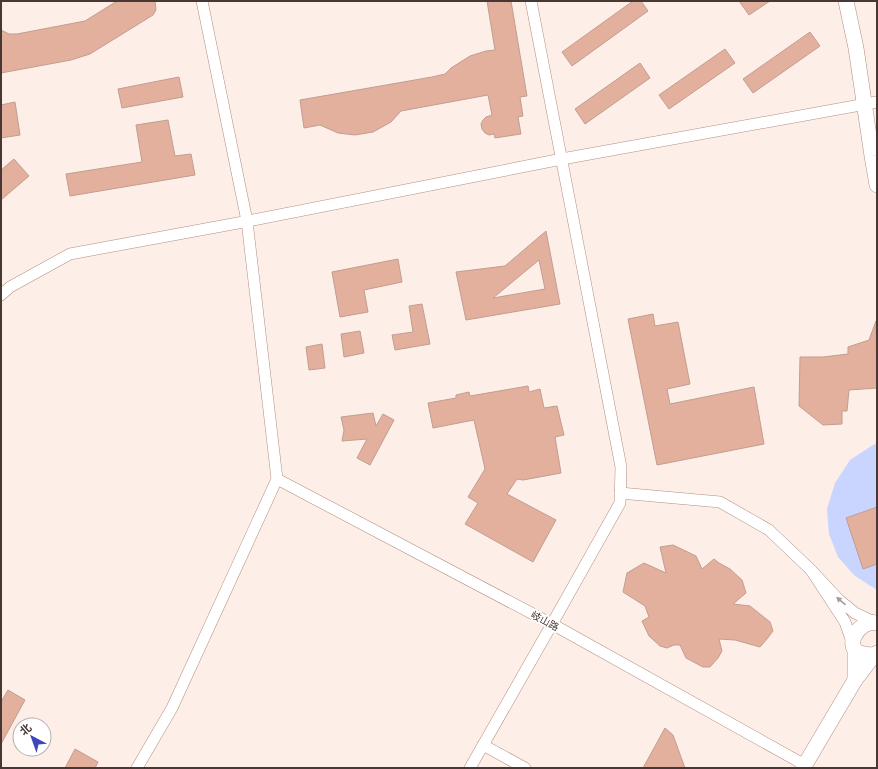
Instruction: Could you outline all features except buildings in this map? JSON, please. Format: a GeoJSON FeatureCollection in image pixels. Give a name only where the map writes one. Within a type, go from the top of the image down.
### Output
{"type":"FeatureCollection","features":[{"type":"Feature","properties":{"kind":"main road"},"geometry":{"type":"LineString","coordinates":[[846,1],[870,104],[877,185]]}},
{"type":"Feature","properties":{"kind":"main road"},"geometry":{"type":"LineString","coordinates":[[855,680],[854,646],[852,639],[863,625],[875,622]]}},
{"type":"Feature","properties":{"kind":"main road"},"geometry":{"type":"LineString","coordinates":[[854,646],[860,654],[875,654]]}},
{"type":"Feature","properties":{"kind":"main road"},"geometry":{"type":"LineString","coordinates":[[806,767],[855,680],[875,654]]}},
{"type":"Feature","properties":{"kind":"street"},"geometry":{"type":"LineString","coordinates":[[137,768],[172,708],[278,479],[247,221],[202,1]]}},
{"type":"Feature","properties":{"kind":"street"},"geometry":{"type":"LineString","coordinates":[[470,768],[620,503],[620,467],[531,1]]}},
{"type":"Feature","properties":{"kind":"street"},"geometry":{"type":"LineString","coordinates":[[1,295],[10,287],[70,254],[562,159],[870,104]]}},
{"type":"Feature","properties":{"kind":"street","name":"岐山路"},"geometry":{"type":"LineString","coordinates":[[278,479],[552,624],[806,767]]}},
{"type":"Feature","properties":{"kind":"street"},"geometry":{"type":"LineString","coordinates":[[620,493],[720,502],[769,530],[812,570],[839,600],[855,612],[875,622]]}},
{"type":"Feature","properties":{"kind":"street"},"geometry":{"type":"LineString","coordinates":[[812,570],[845,622],[854,646]]}},
{"type":"Feature","properties":{"kind":"street"},"geometry":{"type":"LineString","coordinates":[[483,745],[525,768]]}},
{"type":"Feature","properties":{"kind":"shaded area"},"geometry":{"type":"Polygon","coordinates":[[[877,443],[877,590],[855,576],[838,557],[829,534],[827,509],[835,483],[850,460],[877,443]]]}}]}
